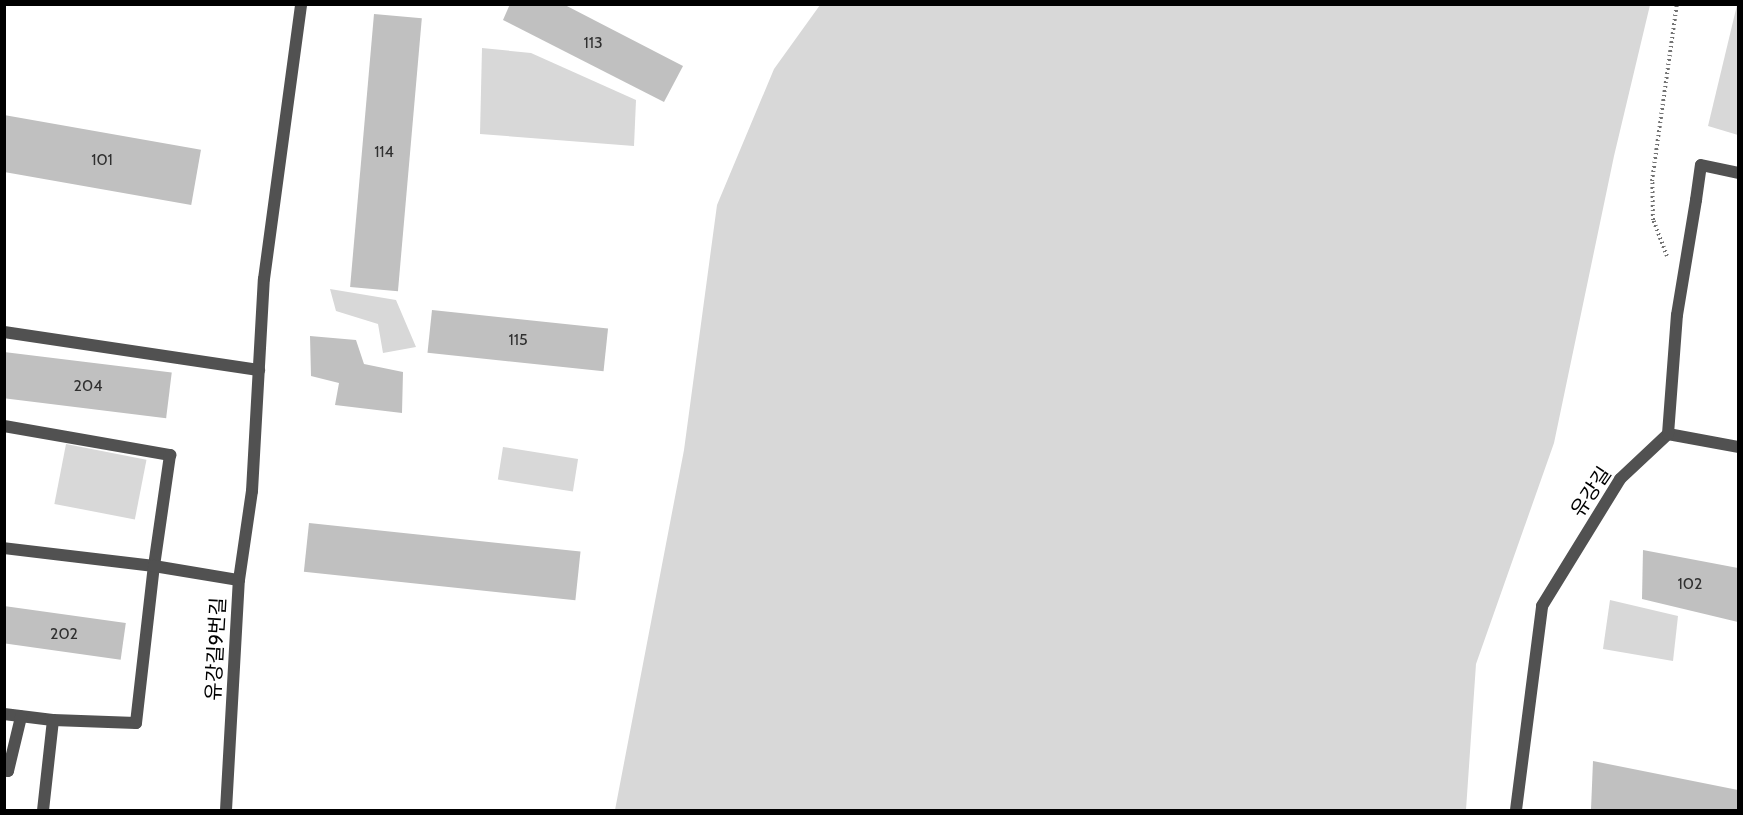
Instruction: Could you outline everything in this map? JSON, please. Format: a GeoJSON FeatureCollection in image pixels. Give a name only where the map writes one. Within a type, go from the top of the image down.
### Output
{"type":"FeatureCollection","features":[{"type":"Feature","properties":{"kind":"street","name":"유강길9번길"},"geometry":{"type":"LineString","coordinates":[[226,810],[239,580],[252,491],[264,279],[301,4]]}},
{"type":"Feature","properties":{"kind":"street"},"geometry":{"type":"LineString","coordinates":[[1738,172],[1701,165],[1681,290],[1668,434],[1738,447]]}},
{"type":"Feature","properties":{"kind":"street"},"geometry":{"type":"LineString","coordinates":[[4,332],[259,370]]}},
{"type":"Feature","properties":{"kind":"street"},"geometry":{"type":"LineString","coordinates":[[4,426],[170,455],[154,566],[136,723],[53,720],[4,714]]}},
{"type":"Feature","properties":{"kind":"street","name":"유강길"},"geometry":{"type":"LineString","coordinates":[[1516,810],[1542,606],[1620,479],[1668,434]]}},
{"type":"Feature","properties":{"kind":"street"},"geometry":{"type":"LineString","coordinates":[[4,548],[154,566],[239,580]]}},
{"type":"Feature","properties":{"kind":"street"},"geometry":{"type":"LineString","coordinates":[[4,770],[8,771],[21,717]]}},
{"type":"Feature","properties":{"kind":"street"},"geometry":{"type":"LineString","coordinates":[[43,810],[53,720]]}},
{"type":"Feature","properties":{"kind":"path"},"geometry":{"type":"LineString","coordinates":[[1677,4],[1652,182],[1653,220],[1681,290]]}},
{"type":"Feature","properties":{"kind":"shaded area"},"geometry":{"type":"Polygon","coordinates":[[[820,5],[1650,5],[1614,156],[1554,443],[1476,664],[1466,810],[615,810],[684,450],[717,205],[774,69],[820,5]]]}},
{"type":"Feature","properties":{"kind":"shaded area"},"geometry":{"type":"Polygon","coordinates":[[[1738,5],[1738,135],[1708,126],[1738,5]]]}},
{"type":"Feature","properties":{"kind":"shaded area"},"geometry":{"type":"Polygon","coordinates":[[[482,48],[531,53],[636,100],[634,146],[480,134],[482,48]]]}},
{"type":"Feature","properties":{"kind":"shaded area"},"geometry":{"type":"Polygon","coordinates":[[[330,289],[396,300],[416,347],[383,353],[378,324],[336,311],[330,289]]]}},
{"type":"Feature","properties":{"kind":"shaded area"},"geometry":{"type":"Polygon","coordinates":[[[66,444],[146,460],[135,520],[54,504],[66,444]]]}},
{"type":"Feature","properties":{"kind":"shaded area"},"geometry":{"type":"Polygon","coordinates":[[[503,447],[578,459],[573,491],[498,480],[503,447]]]}},
{"type":"Feature","properties":{"kind":"shaded area"},"geometry":{"type":"Polygon","coordinates":[[[1610,600],[1678,616],[1673,661],[1603,649],[1610,600]]]}},
{"type":"Feature","properties":{"kind":"building"},"geometry":{"type":"Polygon","coordinates":[[[510,4],[563,4],[683,66],[664,102],[503,20],[510,4]]]}},
{"type":"Feature","properties":{"kind":"building"},"geometry":{"type":"Polygon","coordinates":[[[374,14],[422,18],[398,291],[350,287],[374,14]]]}},
{"type":"Feature","properties":{"kind":"building"},"geometry":{"type":"Polygon","coordinates":[[[4,115],[201,150],[191,205],[4,172],[4,115]]]}},
{"type":"Feature","properties":{"kind":"building"},"geometry":{"type":"Polygon","coordinates":[[[432,310],[608,329],[604,371],[428,353],[432,310]]]}},
{"type":"Feature","properties":{"kind":"building"},"geometry":{"type":"Polygon","coordinates":[[[310,336],[356,340],[364,364],[403,372],[402,413],[335,405],[339,383],[311,376],[310,336]]]}},
{"type":"Feature","properties":{"kind":"building"},"geometry":{"type":"Polygon","coordinates":[[[4,352],[172,373],[166,418],[4,398],[4,352]]]}},
{"type":"Feature","properties":{"kind":"building"},"geometry":{"type":"Polygon","coordinates":[[[309,523],[581,552],[575,600],[304,572],[309,523]]]}},
{"type":"Feature","properties":{"kind":"building"},"geometry":{"type":"Polygon","coordinates":[[[1643,550],[1738,568],[1738,622],[1642,599],[1643,550]]]}},
{"type":"Feature","properties":{"kind":"building"},"geometry":{"type":"Polygon","coordinates":[[[4,606],[126,623],[121,660],[4,643],[4,606]]]}},
{"type":"Feature","properties":{"kind":"building"},"geometry":{"type":"Polygon","coordinates":[[[1593,761],[1738,790],[1738,810],[1591,810],[1593,761]]]}}]}
